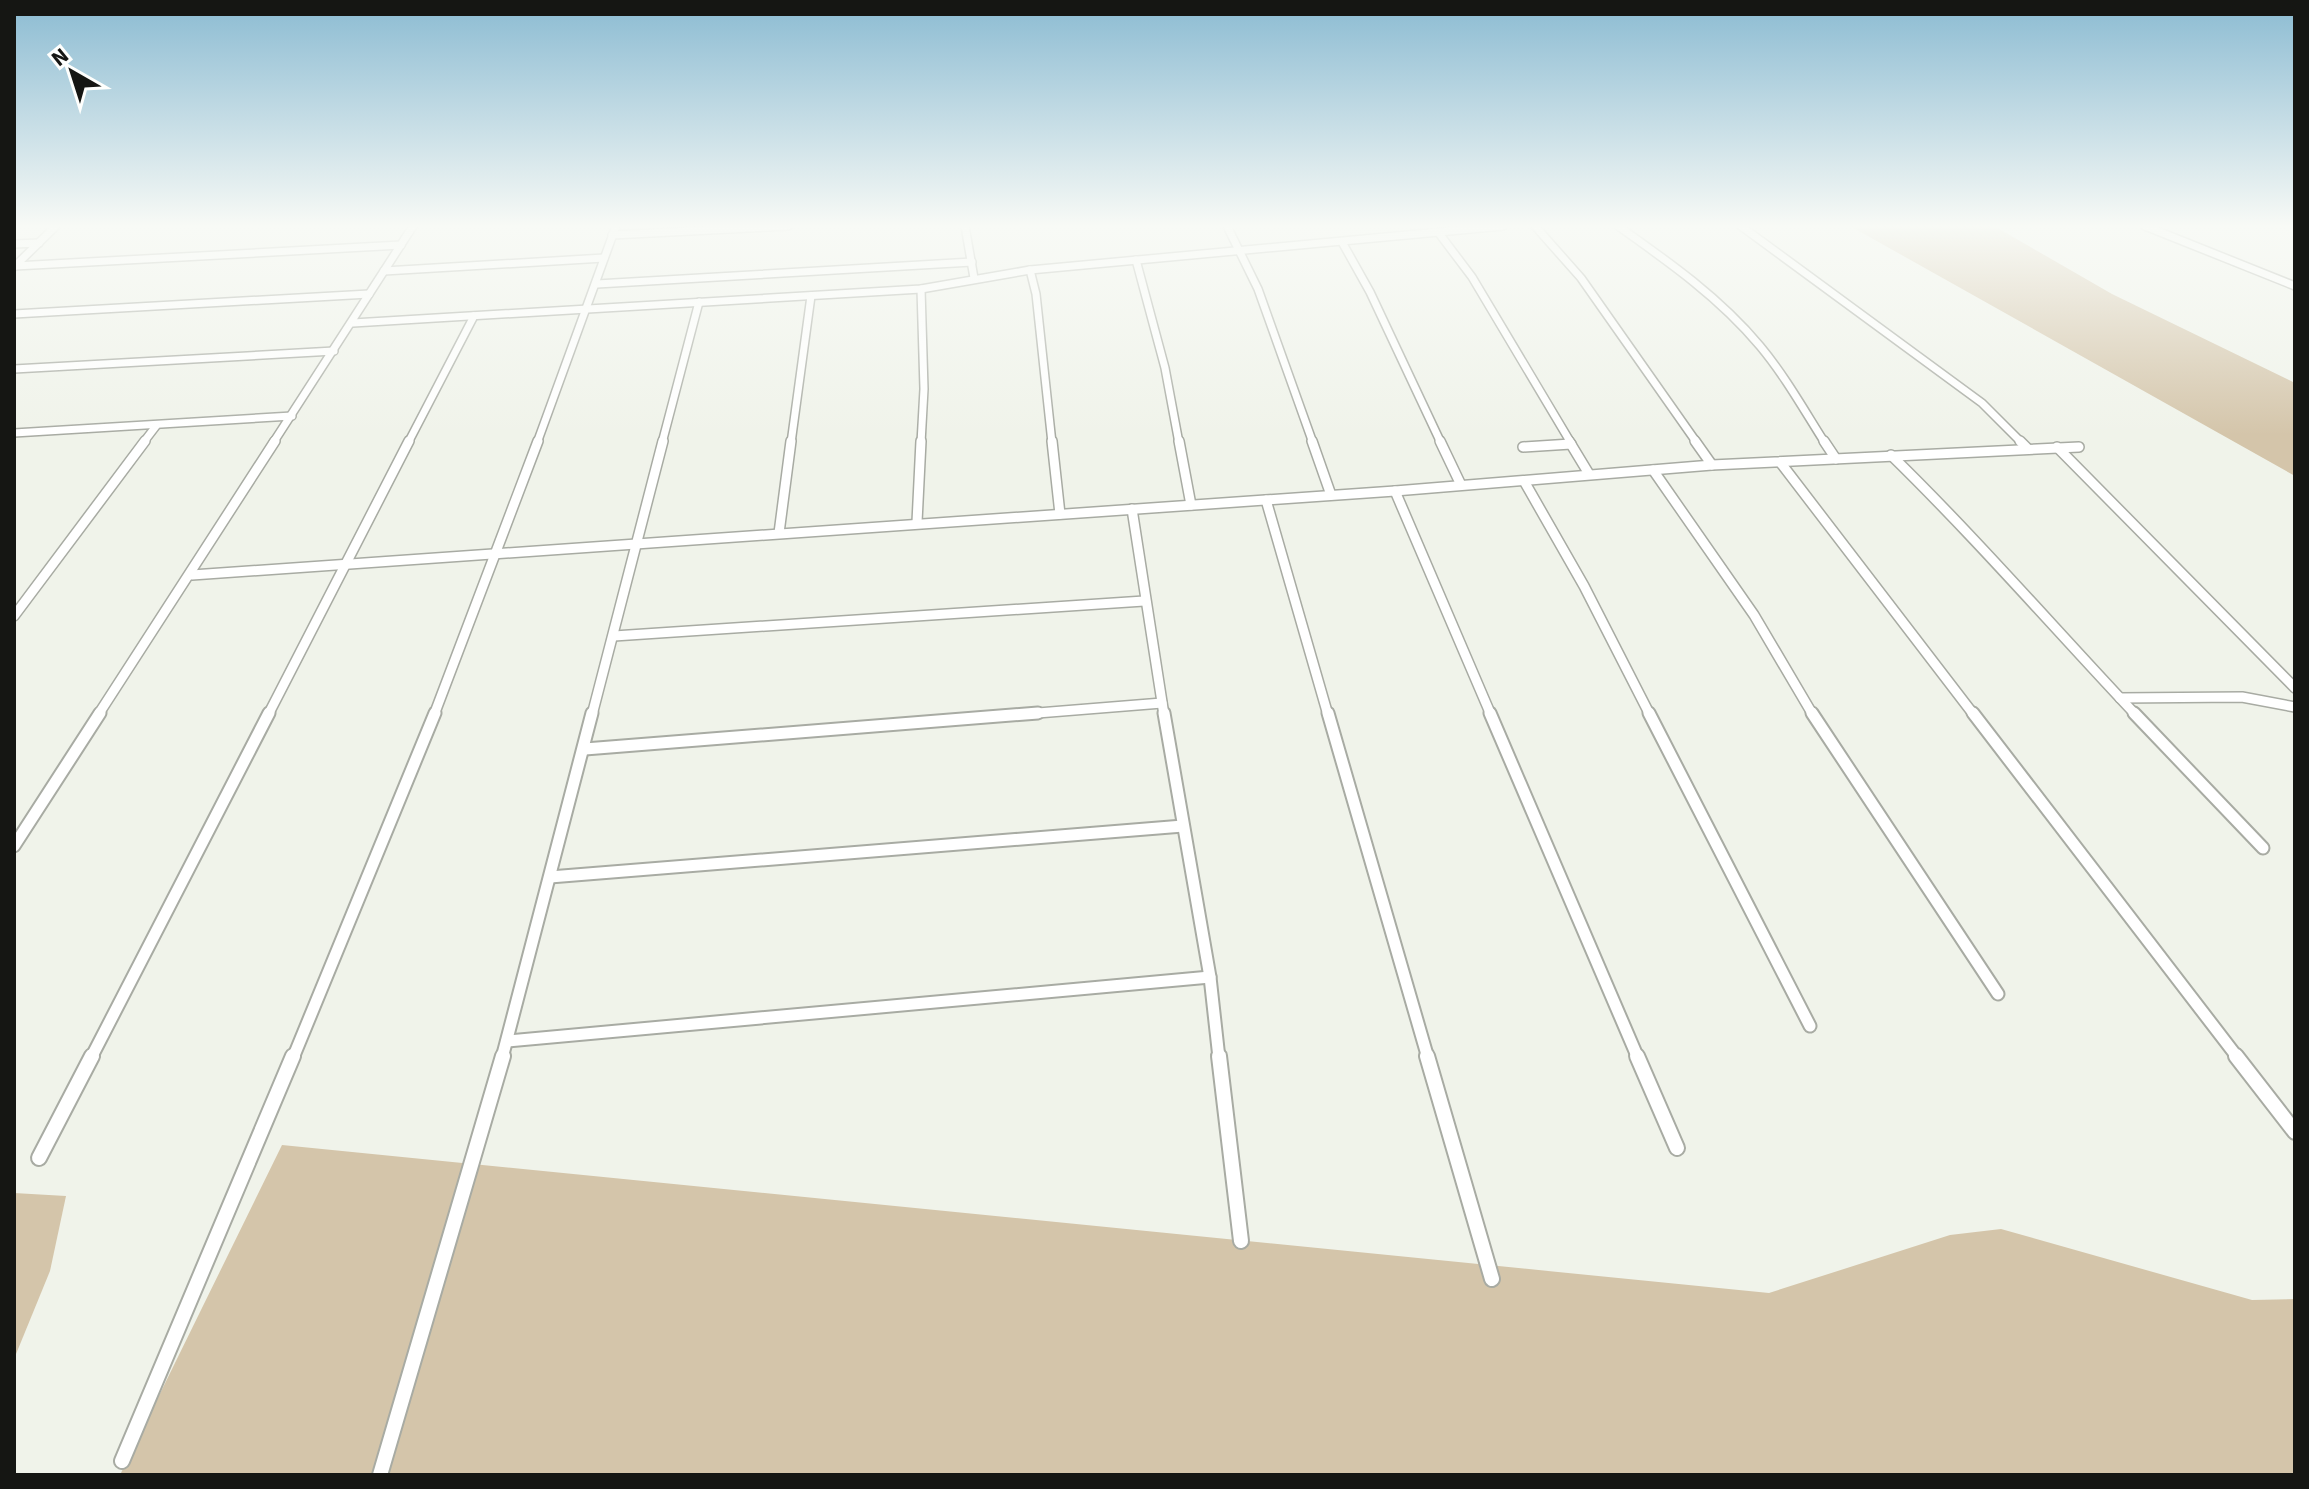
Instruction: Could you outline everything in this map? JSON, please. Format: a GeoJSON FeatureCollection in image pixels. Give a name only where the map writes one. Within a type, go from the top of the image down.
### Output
{"type":"FeatureCollection","features":[{"type":"Feature","properties":{"kind":"street"},"geometry":{"type":"LineString","coordinates":[[14,314],[343,295]]}},
{"type":"Feature","properties":{"kind":"street"},"geometry":{"type":"LineString","coordinates":[[14,846],[192,575],[368,295]]}},
{"type":"Feature","properties":{"kind":"street"},"geometry":{"type":"LineString","coordinates":[[122,1461],[278,1098],[497,554],[593,295]]}},
{"type":"Feature","properties":{"kind":"street"},"geometry":{"type":"LineString","coordinates":[[353,323],[819,295]]}},
{"type":"Feature","properties":{"kind":"street"},"geometry":{"type":"LineString","coordinates":[[917,522],[924,389],[921,295]]}},
{"type":"Feature","properties":{"kind":"street"},"geometry":{"type":"LineString","coordinates":[[1036,295],[1060,514]]}},
{"type":"Feature","properties":{"kind":"street"},"geometry":{"type":"LineString","coordinates":[[1146,295],[1165,368],[1191,505]]}},
{"type":"Feature","properties":{"kind":"street"},"geometry":{"type":"LineString","coordinates":[[1260,295],[1331,495]]}},
{"type":"Feature","properties":{"kind":"street"},"geometry":{"type":"LineString","coordinates":[[1372,295],[1461,485]]}},
{"type":"Feature","properties":{"kind":"street"},"geometry":{"type":"LineString","coordinates":[[1483,295],[1589,474]]}},
{"type":"Feature","properties":{"kind":"street"},"geometry":{"type":"LineString","coordinates":[[1593,295],[1712,465]]}},
{"type":"Feature","properties":{"kind":"street"},"geometry":{"type":"LineString","coordinates":[[1708,295],[1762,348],[1836,459]]}},
{"type":"Feature","properties":{"kind":"street"},"geometry":{"type":"LineString","coordinates":[[1836,295],[1982,403],[2027,448]]}},
{"type":"Feature","properties":{"kind":"street"},"geometry":{"type":"LineString","coordinates":[[779,533],[811,296]]}},
{"type":"Feature","properties":{"kind":"street"},"geometry":{"type":"LineString","coordinates":[[380,1475],[507,1041],[699,302]]}},
{"type":"Feature","properties":{"kind":"street"},"geometry":{"type":"LineString","coordinates":[[39,1158],[474,316]]}},
{"type":"Feature","properties":{"kind":"street"},"geometry":{"type":"LineString","coordinates":[[14,369],[334,351]]}},
{"type":"Feature","properties":{"kind":"street"},"geometry":{"type":"LineString","coordinates":[[14,433],[292,416]]}},
{"type":"Feature","properties":{"kind":"street"},"geometry":{"type":"LineString","coordinates":[[14,616],[156,426]]}},
{"type":"Feature","properties":{"kind":"street"},"geometry":{"type":"LineString","coordinates":[[14,445],[25,432]]}},
{"type":"Feature","properties":{"kind":"street"},"geometry":{"type":"LineString","coordinates":[[1523,447],[1571,444]]}},
{"type":"Feature","properties":{"kind":"street"},"geometry":{"type":"LineString","coordinates":[[2057,447],[2295,688]]}},
{"type":"Feature","properties":{"kind":"street"},"geometry":{"type":"LineString","coordinates":[[192,575],[1395,491],[1712,465],[2079,447]]}},
{"type":"Feature","properties":{"kind":"street"},"geometry":{"type":"LineString","coordinates":[[1891,455],[1973,535],[2058,633],[2263,848]]}},
{"type":"Feature","properties":{"kind":"street"},"geometry":{"type":"LineString","coordinates":[[1780,462],[2295,1132]]}},
{"type":"Feature","properties":{"kind":"street"},"geometry":{"type":"LineString","coordinates":[[1653,470],[1754,615],[1818,723],[1998,994]]}},
{"type":"Feature","properties":{"kind":"street"},"geometry":{"type":"LineString","coordinates":[[1524,481],[1584,586],[1810,1026]]}},
{"type":"Feature","properties":{"kind":"street"},"geometry":{"type":"LineString","coordinates":[[1395,491],[1677,1148]]}},
{"type":"Feature","properties":{"kind":"street"},"geometry":{"type":"LineString","coordinates":[[1266,500],[1492,1279]]}},
{"type":"Feature","properties":{"kind":"street"},"geometry":{"type":"LineString","coordinates":[[1132,509],[1144,601],[1210,977],[1241,1241]]}},
{"type":"Feature","properties":{"kind":"street"},"geometry":{"type":"LineString","coordinates":[[614,636],[1144,601]]}},
{"type":"Feature","properties":{"kind":"street"},"geometry":{"type":"LineString","coordinates":[[2120,698],[2242,697],[2295,707]]}},
{"type":"Feature","properties":{"kind":"street"},"geometry":{"type":"LineString","coordinates":[[585,749],[1162,703]]}},
{"type":"Feature","properties":{"kind":"street"},"geometry":{"type":"LineString","coordinates":[[550,877],[1183,826]]}},
{"type":"Feature","properties":{"kind":"street"},"geometry":{"type":"LineString","coordinates":[[507,1041],[1210,977]]}},
{"type":"Feature","properties":{"kind":"shaded area"},"geometry":{"type":"Polygon","coordinates":[[[1974,295],[2115,295],[2295,383],[2295,476],[1974,295]]]}},
{"type":"Feature","properties":{"kind":"shaded area"},"geometry":{"type":"Polygon","coordinates":[[[282,1145],[1769,1293],[1950,1235],[2001,1229],[2252,1300],[2295,1299],[2295,1475],[120,1475],[282,1145]]]}},
{"type":"Feature","properties":{"kind":"shaded area"},"geometry":{"type":"Polygon","coordinates":[[[14,1193],[66,1196],[50,1271],[14,1359],[14,1193]]]}}]}
